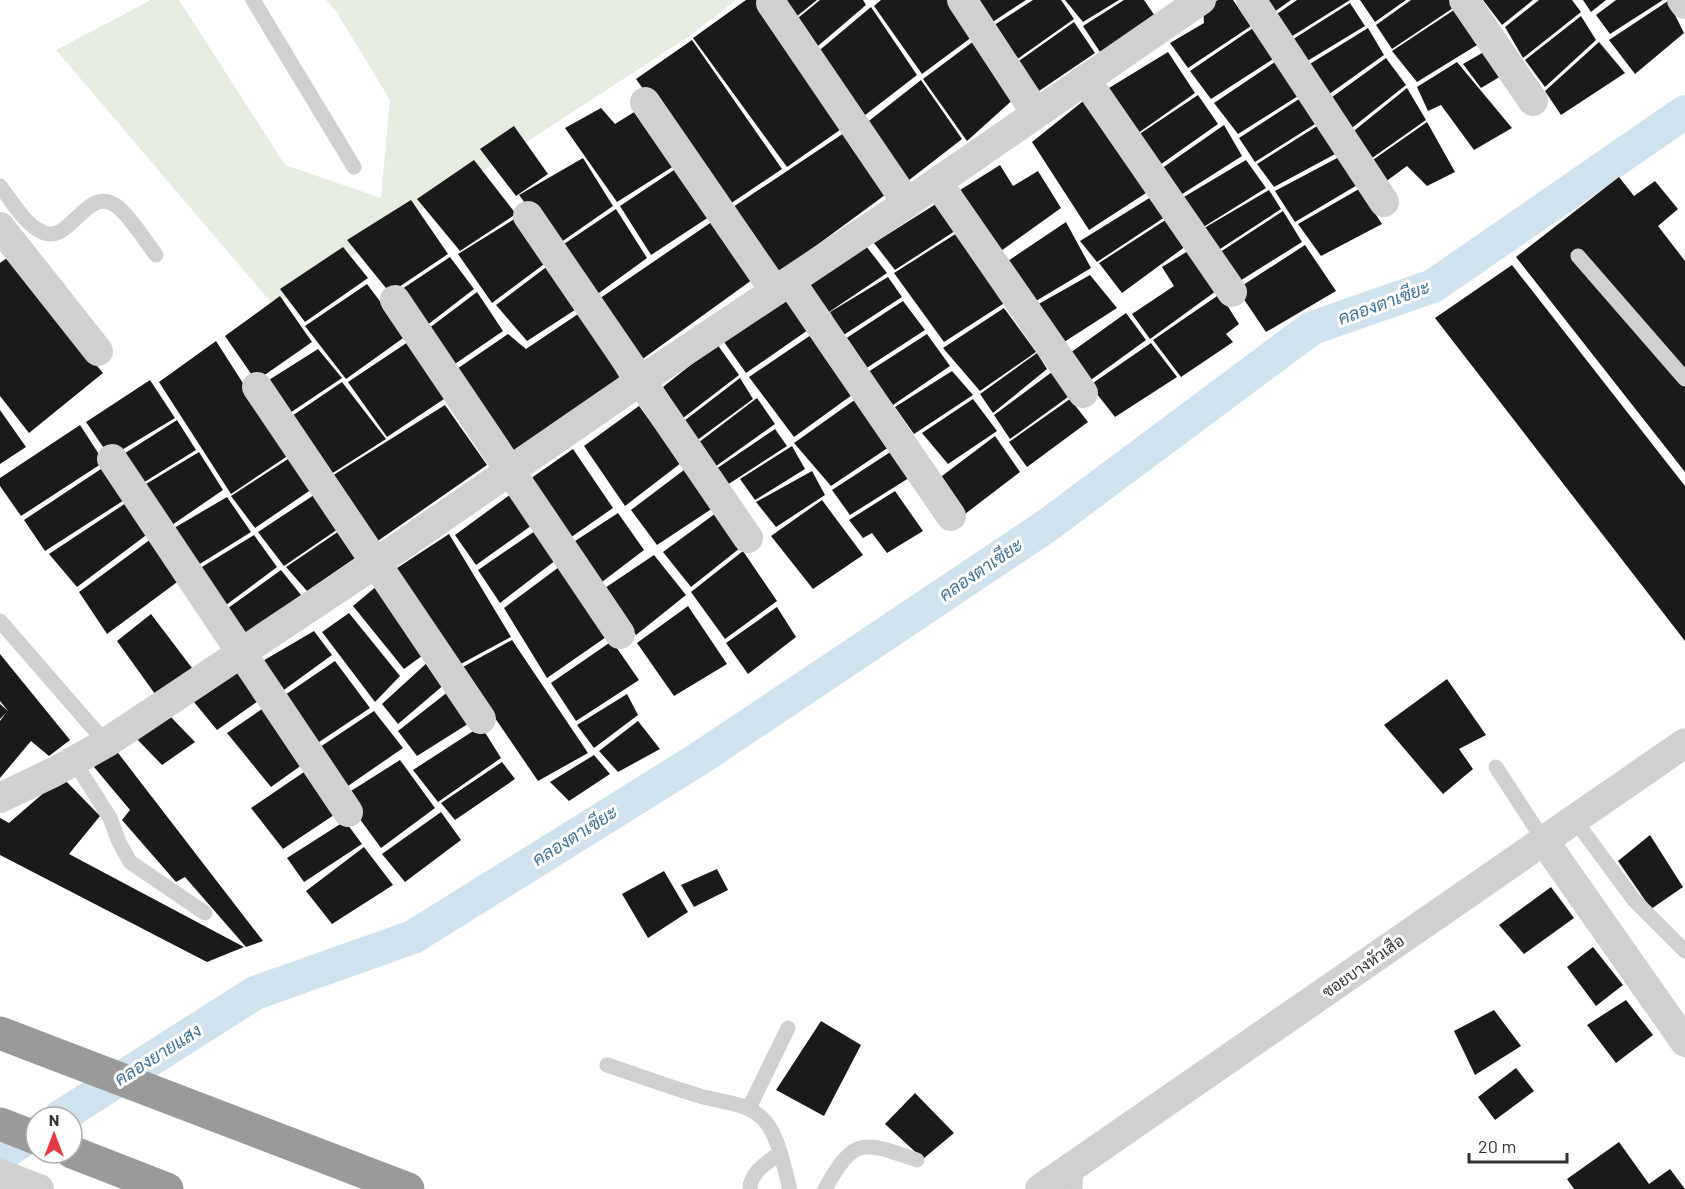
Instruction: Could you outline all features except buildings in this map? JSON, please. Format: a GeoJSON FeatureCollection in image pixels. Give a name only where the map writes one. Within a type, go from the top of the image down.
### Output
{"type":"FeatureCollection","features":[{"type":"Feature","properties":{"kind":"highway"},"geometry":{"type":"LineString","coordinates":[[0,1033],[408,1189]]}},
{"type":"Feature","properties":{"kind":"highway"},"geometry":{"type":"LineString","coordinates":[[0,1124],[24,1133]]}},
{"type":"Feature","properties":{"kind":"highway"},"geometry":{"type":"LineString","coordinates":[[84,1157],[167,1189]]}},
{"type":"Feature","properties":{"kind":"street"},"geometry":{"type":"LineString","coordinates":[[962,0],[1036,113]]}},
{"type":"Feature","properties":{"kind":"street"},"geometry":{"type":"LineString","coordinates":[[0,798],[106,743],[907,203],[1085,79],[1164,10],[1202,0]]}},
{"type":"Feature","properties":{"kind":"street"},"geometry":{"type":"LineString","coordinates":[[1251,0],[1384,202]]}},
{"type":"Feature","properties":{"kind":"street"},"geometry":{"type":"LineString","coordinates":[[1464,0],[1533,101]]}},
{"type":"Feature","properties":{"kind":"street"},"geometry":{"type":"LineString","coordinates":[[1682,0],[1685,4]]}},
{"type":"Feature","properties":{"kind":"street"},"geometry":{"type":"LineString","coordinates":[[771,3],[907,203]]}},
{"type":"Feature","properties":{"kind":"street"},"geometry":{"type":"LineString","coordinates":[[1085,79],[1232,292]]}},
{"type":"Feature","properties":{"kind":"street"},"geometry":{"type":"LineString","coordinates":[[645,102],[951,516]]}},
{"type":"Feature","properties":{"kind":"street"},"geometry":{"type":"LineString","coordinates":[[937,182],[1083,393]]}},
{"type":"Feature","properties":{"kind":"street"},"geometry":{"type":"LineString","coordinates":[[528,216],[748,538]]}},
{"type":"Feature","properties":{"kind":"street"},"geometry":{"type":"LineString","coordinates":[[0,227],[98,351]]}},
{"type":"Feature","properties":{"kind":"street"},"geometry":{"type":"LineString","coordinates":[[395,300],[620,634]]}},
{"type":"Feature","properties":{"kind":"street"},"geometry":{"type":"LineString","coordinates":[[257,387],[481,719]]}},
{"type":"Feature","properties":{"kind":"street"},"geometry":{"type":"LineString","coordinates":[[112,459],[348,812]]}},
{"type":"Feature","properties":{"kind":"street","name":"ซอยบางหัวเสือ"},"geometry":{"type":"LineString","coordinates":[[1040,1189],[1076,1176],[1574,819],[1685,743]]}},
{"type":"Feature","properties":{"kind":"street"},"geometry":{"type":"LineString","coordinates":[[1544,841],[1685,1042]]}},
{"type":"Feature","properties":{"kind":"street"},"geometry":{"type":"LineString","coordinates":[[0,1174],[39,1189]]}},
{"type":"Feature","properties":{"kind":"lane"},"geometry":{"type":"LineString","coordinates":[[253,0],[354,167]]}},
{"type":"Feature","properties":{"kind":"lane"},"geometry":{"type":"LineString","coordinates":[[0,186],[28,222],[41,232],[52,234],[66,229],[90,204],[104,201],[118,207],[156,255]]}},
{"type":"Feature","properties":{"kind":"lane"},"geometry":{"type":"LineString","coordinates":[[1578,256],[1685,379]]}},
{"type":"Feature","properties":{"kind":"lane"},"geometry":{"type":"LineString","coordinates":[[0,621],[106,743]]}},
{"type":"Feature","properties":{"kind":"lane"},"geometry":{"type":"LineString","coordinates":[[74,761],[110,818],[130,862],[205,913]]}},
{"type":"Feature","properties":{"kind":"lane"},"geometry":{"type":"LineString","coordinates":[[1496,767],[1544,841]]}},
{"type":"Feature","properties":{"kind":"lane"},"geometry":{"type":"LineString","coordinates":[[1574,819],[1634,900],[1685,951]]}},
{"type":"Feature","properties":{"kind":"lane"},"geometry":{"type":"LineString","coordinates":[[749,1108],[788,1028]]}},
{"type":"Feature","properties":{"kind":"lane"},"geometry":{"type":"LineString","coordinates":[[608,1065],[701,1096],[749,1108],[762,1118],[770,1130],[780,1153],[790,1189]]}},
{"type":"Feature","properties":{"kind":"lane"},"geometry":{"type":"LineString","coordinates":[[825,1189],[838,1165],[855,1148],[873,1146],[916,1160]]}},
{"type":"Feature","properties":{"kind":"lane"},"geometry":{"type":"LineString","coordinates":[[750,1189],[750,1183],[758,1170],[780,1153]]}},
{"type":"Feature","properties":{"kind":"shaded area"},"geometry":{"type":"Polygon","coordinates":[[[151,0],[179,0],[285,165],[381,198],[390,100],[336,11],[326,0],[736,0],[688,37],[274,306],[56,50],[151,0]]]}},
{"type":"Feature","properties":{"kind":"waterway","name":"คลองตาเซียะ"},"geometry":{"type":"LineString","coordinates":[[79,1105],[255,993],[413,937],[700,758],[1045,527],[1312,328],[1433,286],[1685,112]]}},
{"type":"Feature","properties":{"kind":"waterway","name":"คลองยายแสง"},"geometry":{"type":"LineString","coordinates":[[0,1155],[24,1140]]}}]}
